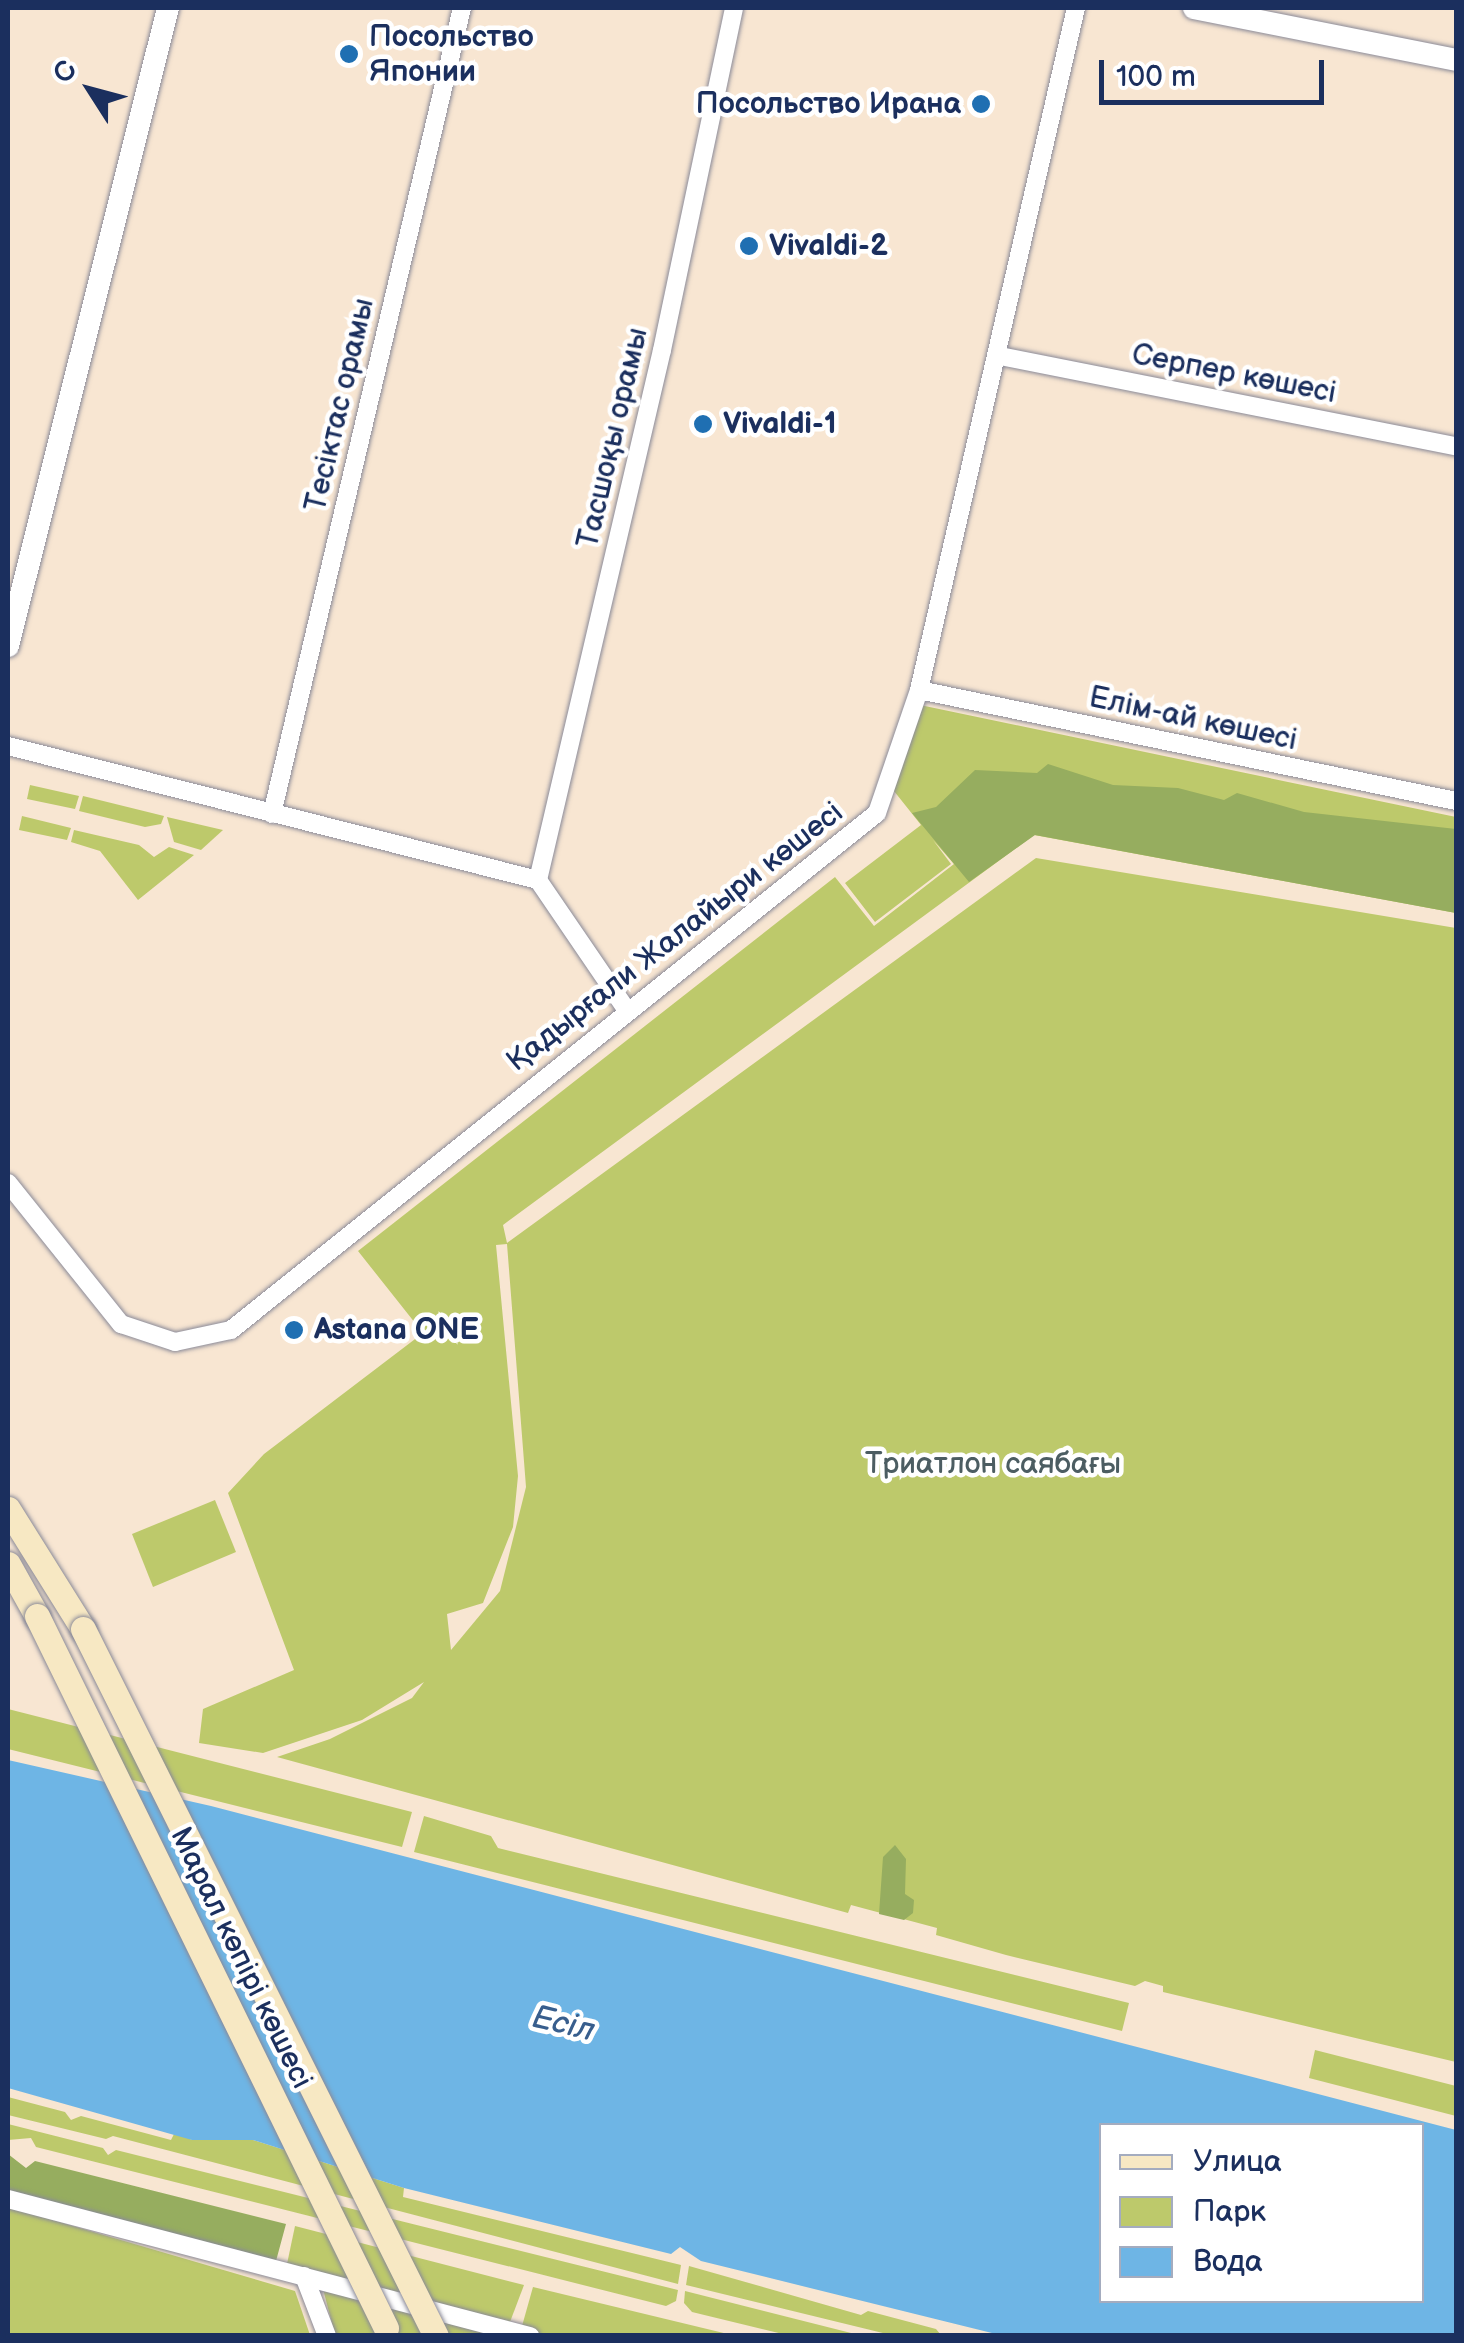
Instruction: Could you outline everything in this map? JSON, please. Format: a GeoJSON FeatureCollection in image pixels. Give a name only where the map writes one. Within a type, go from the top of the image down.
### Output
{"type":"FeatureCollection","features":[{"type":"Feature","properties":{"kind":"main road","name":"Марал көпірі көшесі"},"geometry":{"type":"LineString","coordinates":[[8,1509],[82,1629],[436,2336]]}},
{"type":"Feature","properties":{"kind":"main road","name":"Марал көпірі көшесі"},"geometry":{"type":"LineString","coordinates":[[8,1564],[38,1616],[388,2332]]}},
{"type":"Feature","properties":{"kind":"street"},"geometry":{"type":"LineString","coordinates":[[8,646],[168,8]]}},
{"type":"Feature","properties":{"kind":"street","name":"Тесіктас орамы"},"geometry":{"type":"LineString","coordinates":[[272,814],[462,8]]}},
{"type":"Feature","properties":{"kind":"street","name":"Тасшоқы орамы"},"geometry":{"type":"LineString","coordinates":[[538,880],[734,8]]}},
{"type":"Feature","properties":{"kind":"street","name":"Қадырғали Жалайыри көшесі"},"geometry":{"type":"LineString","coordinates":[[8,1183],[121,1324],[175,1342],[231,1330],[626,1009],[877,813],[919,690],[1000,356],[1076,8]]}},
{"type":"Feature","properties":{"kind":"street"},"geometry":{"type":"LineString","coordinates":[[1194,8],[1456,60]]}},
{"type":"Feature","properties":{"kind":"street","name":"Серпер көшесі"},"geometry":{"type":"LineString","coordinates":[[1000,356],[1456,446]]}},
{"type":"Feature","properties":{"kind":"street","name":"Елім-ай көшесі"},"geometry":{"type":"LineString","coordinates":[[919,690],[1456,802]]}},
{"type":"Feature","properties":{"kind":"street"},"geometry":{"type":"LineString","coordinates":[[8,746],[538,880],[626,1009]]}},
{"type":"Feature","properties":{"kind":"street"},"geometry":{"type":"LineString","coordinates":[[8,2199],[519,2334]]}},
{"type":"Feature","properties":{"kind":"street"},"geometry":{"type":"LineString","coordinates":[[304,2276],[327,2336]]}},
{"type":"Feature","properties":{"kind":"green space","name":"Триатлон саябағы"},"geometry":{"type":"Polygon","coordinates":[[[920,705],[1456,817],[1456,913],[1034,835],[503,1225],[507,1243],[1036,858],[1456,928],[1456,2062],[1163,1992],[1163,1986],[1145,1981],[1135,1986],[1006,1955],[936,1935],[937,1928],[851,1905],[848,1913],[277,1757],[330,1739],[412,1698],[424,1682],[362,1720],[263,1753],[199,1743],[203,1709],[294,1670],[228,1493],[264,1454],[423,1333],[358,1251],[835,877],[874,926],[954,864],[933,840],[951,864],[875,922],[845,883],[921,825],[890,786],[920,705]],[[507,1244],[496,1245],[518,1476],[513,1527],[483,1603],[447,1614],[451,1650],[500,1591],[526,1487],[507,1244]]]}},
{"type":"Feature","properties":{"kind":"green space"},"geometry":{"type":"Polygon","coordinates":[[[1048,764],[1113,785],[1178,788],[1224,800],[1237,793],[1304,812],[1456,829],[1456,913],[1035,835],[969,882],[912,813],[936,807],[975,770],[1037,773],[1048,764]]]}},
{"type":"Feature","properties":{"kind":"green space"},"geometry":{"type":"Polygon","coordinates":[[[30,785],[79,796],[75,809],[27,799],[30,785]]]}},
{"type":"Feature","properties":{"kind":"green space"},"geometry":{"type":"Polygon","coordinates":[[[83,796],[164,816],[161,824],[145,827],[79,811],[83,796]]]}},
{"type":"Feature","properties":{"kind":"green space"},"geometry":{"type":"Polygon","coordinates":[[[22,816],[71,828],[67,840],[19,830],[22,816]]]}},
{"type":"Feature","properties":{"kind":"green space"},"geometry":{"type":"Polygon","coordinates":[[[167,817],[223,830],[201,850],[174,842],[167,817]]]}},
{"type":"Feature","properties":{"kind":"green space"},"geometry":{"type":"Polygon","coordinates":[[[74,830],[139,845],[154,857],[169,847],[194,855],[138,900],[100,851],[71,842],[74,830]]]}},
{"type":"Feature","properties":{"kind":"green space"},"geometry":{"type":"Polygon","coordinates":[[[215,1500],[236,1552],[153,1587],[132,1534],[215,1500]]]}},
{"type":"Feature","properties":{"kind":"green space"},"geometry":{"type":"Polygon","coordinates":[[[8,1709],[412,1812],[402,1847],[8,1749],[8,1709]]]}},
{"type":"Feature","properties":{"kind":"green space"},"geometry":{"type":"Polygon","coordinates":[[[424,1816],[491,1836],[498,1848],[1129,2003],[1122,2031],[414,1852],[424,1816]]]}},
{"type":"Feature","properties":{"kind":"green space"},"geometry":{"type":"Polygon","coordinates":[[[895,1845],[906,1859],[905,1894],[914,1900],[913,1913],[904,1920],[879,1914],[883,1857],[895,1845]]]}},
{"type":"Feature","properties":{"kind":"green space"},"geometry":{"type":"Polygon","coordinates":[[[1315,2050],[1456,2086],[1456,2116],[1309,2078],[1315,2050]]]}},
{"type":"Feature","properties":{"kind":"green space"},"geometry":{"type":"Polygon","coordinates":[[[8,2097],[65,2112],[71,2120],[81,2116],[171,2140],[175,2132],[192,2140],[253,2140],[404,2188],[403,2197],[681,2265],[678,2284],[113,2136],[106,2139],[8,2115],[8,2097]]]}},
{"type":"Feature","properties":{"kind":"green space"},"geometry":{"type":"Polygon","coordinates":[[[8,2124],[103,2148],[108,2155],[116,2150],[678,2290],[676,2301],[666,2306],[36,2147],[31,2138],[8,2140],[8,2124]]]}},
{"type":"Feature","properties":{"kind":"green space"},"geometry":{"type":"Polygon","coordinates":[[[8,2154],[26,2168],[35,2161],[286,2224],[276,2261],[8,2191],[8,2154]]]}},
{"type":"Feature","properties":{"kind":"green space"},"geometry":{"type":"Polygon","coordinates":[[[8,2207],[295,2291],[310,2335],[8,2335],[8,2207]]]}},
{"type":"Feature","properties":{"kind":"green space"},"geometry":{"type":"Polygon","coordinates":[[[295,2226],[524,2285],[510,2322],[287,2264],[295,2226]]]}},
{"type":"Feature","properties":{"kind":"green space"},"geometry":{"type":"Polygon","coordinates":[[[689,2266],[861,2315],[868,2311],[936,2329],[941,2335],[891,2335],[686,2285],[689,2266]]]}},
{"type":"Feature","properties":{"kind":"green space"},"geometry":{"type":"Polygon","coordinates":[[[533,2287],[732,2335],[528,2336],[522,2326],[533,2287]]]}},
{"type":"Feature","properties":{"kind":"green space"},"geometry":{"type":"Polygon","coordinates":[[[323,2289],[480,2332],[485,2335],[335,2335],[323,2289]]]}},
{"type":"Feature","properties":{"kind":"green space"},"geometry":{"type":"Polygon","coordinates":[[[685,2291],[859,2335],[787,2335],[692,2312],[684,2303],[685,2291]]]}},
{"type":"Feature","properties":{"kind":"water","name":"Есіл"},"geometry":{"type":"Polygon","coordinates":[[[8,1760],[211,1806],[1456,2130],[1456,2335],[1000,2335],[701,2261],[680,2247],[671,2254],[404,2188],[253,2140],[192,2140],[8,2088],[8,1760]]]}},
{"type":"Feature","properties":{"kind":"place","name":"Посольство Японии"},"geometry":{"type":"Point","coordinates":[349,54]}},
{"type":"Feature","properties":{"kind":"place","name":"Посольство Ирана"},"geometry":{"type":"Point","coordinates":[981,104]}},
{"type":"Feature","properties":{"kind":"place","name":"Vivaldi-2"},"geometry":{"type":"Point","coordinates":[749,246]}},
{"type":"Feature","properties":{"kind":"place","name":"Vivaldi-1"},"geometry":{"type":"Point","coordinates":[703,424]}},
{"type":"Feature","properties":{"kind":"place","name":"Astana ONE"},"geometry":{"type":"Point","coordinates":[294,1330]}}]}
